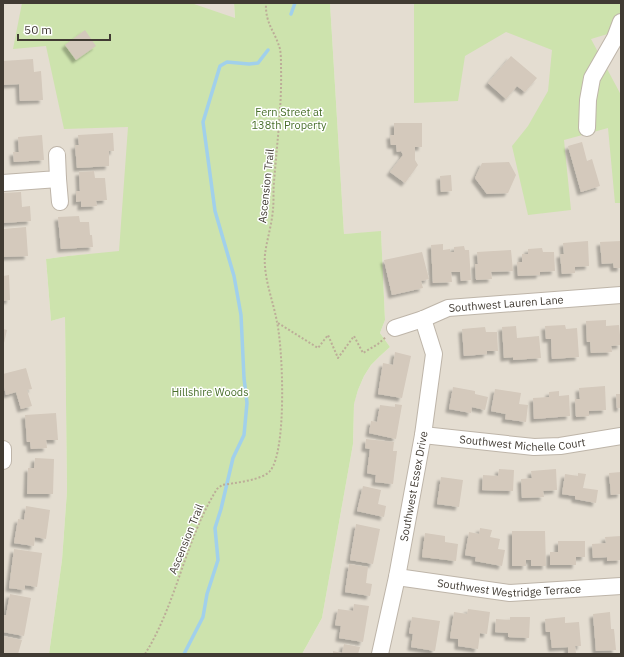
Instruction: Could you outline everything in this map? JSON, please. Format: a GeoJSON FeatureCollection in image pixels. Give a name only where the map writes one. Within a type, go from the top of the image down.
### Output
{"type":"FeatureCollection","features":[{"type":"Feature","properties":{"kind":"street"},"geometry":{"type":"LineString","coordinates":[[587,128],[588,100],[592,78],[615,38],[621,22]]}},
{"type":"Feature","properties":{"kind":"street"},"geometry":{"type":"LineString","coordinates":[[57,155],[60,202]]}},
{"type":"Feature","properties":{"kind":"street"},"geometry":{"type":"LineString","coordinates":[[3,182],[58,179]]}},
{"type":"Feature","properties":{"kind":"street","name":"Southwest Lauren Lane"},"geometry":{"type":"LineString","coordinates":[[395,328],[423,319],[448,308],[621,295]]}},
{"type":"Feature","properties":{"kind":"street","name":"Southwest Essex Drive"},"geometry":{"type":"LineString","coordinates":[[380,654],[397,577],[423,435],[434,354],[423,319]]}},
{"type":"Feature","properties":{"kind":"street","name":"Southwest Michelle Court"},"geometry":{"type":"LineString","coordinates":[[423,435],[534,447],[560,446],[621,436]]}},
{"type":"Feature","properties":{"kind":"street"},"geometry":{"type":"LineString","coordinates":[[3,450],[3,462]]}},
{"type":"Feature","properties":{"kind":"street","name":"Southwest Westridge Terrace"},"geometry":{"type":"LineString","coordinates":[[397,577],[510,593],[621,586]]}},
{"type":"Feature","properties":{"kind":"path","name":"Ascension Trail"},"geometry":{"type":"LineString","coordinates":[[145,654],[160,625],[200,521],[211,499],[222,485],[261,478],[270,472],[277,459],[282,431],[280,349],[278,323],[266,269],[265,254],[273,209],[274,181],[278,156],[282,98],[280,50],[275,36],[268,24],[266,3]]}},
{"type":"Feature","properties":{"kind":"path"},"geometry":{"type":"LineString","coordinates":[[278,323],[318,348],[328,335],[338,358],[354,336],[363,353],[378,344],[395,328]]}},
{"type":"Feature","properties":{"kind":"shaded area"},"geometry":{"type":"Polygon","coordinates":[[[3,3],[234,3],[249,242],[46,259],[51,321],[65,317],[67,491],[62,560],[49,654],[3,654],[3,3]]]}},
{"type":"Feature","properties":{"kind":"shaded area"},"geometry":{"type":"Polygon","coordinates":[[[330,3],[621,3],[621,654],[302,654],[322,618],[353,444],[354,403],[364,376],[371,365],[390,347],[380,333],[385,320],[381,232],[344,234],[330,3]]]}},
{"type":"Feature","properties":{"kind":"green space","name":"Hillshire Woods"},"geometry":{"type":"Polygon","coordinates":[[[22,3],[191,3],[235,18],[234,3],[330,3],[344,234],[381,231],[385,320],[380,333],[390,347],[371,365],[358,390],[354,404],[353,444],[322,618],[302,654],[49,654],[62,560],[67,491],[65,317],[51,321],[46,259],[119,251],[128,127],[64,129],[46,46],[13,49],[22,3]]]}},
{"type":"Feature","properties":{"kind":"green space"},"geometry":{"type":"Polygon","coordinates":[[[414,3],[621,3],[621,30],[591,39],[621,95],[621,203],[615,203],[608,128],[564,140],[571,210],[528,215],[512,146],[528,126],[548,91],[552,50],[506,32],[465,56],[458,101],[414,103],[414,3]]]}},
{"type":"Feature","properties":{"kind":"building"},"geometry":{"type":"Polygon","coordinates":[[[85,30],[96,46],[76,60],[65,45],[85,30]]]}},
{"type":"Feature","properties":{"kind":"building"},"geometry":{"type":"Polygon","coordinates":[[[511,56],[537,78],[525,92],[517,86],[506,99],[488,83],[511,56]]]}},
{"type":"Feature","properties":{"kind":"building"},"geometry":{"type":"Polygon","coordinates":[[[33,59],[34,72],[41,71],[43,100],[20,101],[19,84],[3,85],[3,61],[33,59]]]}},
{"type":"Feature","properties":{"kind":"building"},"geometry":{"type":"Polygon","coordinates":[[[394,123],[422,123],[422,147],[415,147],[415,160],[418,165],[405,183],[390,172],[403,155],[401,151],[397,152],[396,145],[391,145],[390,135],[394,135],[394,123]]]}},
{"type":"Feature","properties":{"kind":"building"},"geometry":{"type":"Polygon","coordinates":[[[113,133],[114,151],[109,151],[109,166],[77,168],[75,145],[79,145],[78,135],[113,133]]]}},
{"type":"Feature","properties":{"kind":"building"},"geometry":{"type":"Polygon","coordinates":[[[42,135],[44,160],[14,162],[13,152],[19,152],[18,137],[42,135]]]}},
{"type":"Feature","properties":{"kind":"building"},"geometry":{"type":"Polygon","coordinates":[[[582,142],[587,161],[592,159],[600,186],[581,192],[568,146],[582,142]]]}},
{"type":"Feature","properties":{"kind":"building"},"geometry":{"type":"Polygon","coordinates":[[[509,162],[516,175],[508,193],[487,194],[475,178],[482,163],[509,162]]]}},
{"type":"Feature","properties":{"kind":"building"},"geometry":{"type":"Polygon","coordinates":[[[94,171],[95,178],[105,178],[107,200],[96,201],[97,206],[81,207],[81,201],[76,202],[76,191],[80,191],[79,172],[94,171]]]}},
{"type":"Feature","properties":{"kind":"building"},"geometry":{"type":"Polygon","coordinates":[[[451,175],[452,191],[441,192],[440,176],[451,175]]]}},
{"type":"Feature","properties":{"kind":"building"},"geometry":{"type":"Polygon","coordinates":[[[21,192],[22,207],[30,206],[31,221],[3,223],[3,193],[21,192]]]}},
{"type":"Feature","properties":{"kind":"building"},"geometry":{"type":"Polygon","coordinates":[[[79,216],[80,222],[89,222],[93,247],[61,249],[58,217],[79,216]]]}},
{"type":"Feature","properties":{"kind":"building"},"geometry":{"type":"Polygon","coordinates":[[[26,227],[28,256],[3,257],[3,229],[26,227]]]}},
{"type":"Feature","properties":{"kind":"building"},"geometry":{"type":"Polygon","coordinates":[[[588,241],[589,266],[575,267],[575,273],[562,274],[560,254],[564,254],[563,243],[588,241]]]}},
{"type":"Feature","properties":{"kind":"building"},"geometry":{"type":"Polygon","coordinates":[[[621,241],[621,268],[614,268],[613,263],[602,264],[600,242],[621,241]]]}},
{"type":"Feature","properties":{"kind":"building"},"geometry":{"type":"Polygon","coordinates":[[[443,244],[443,250],[450,249],[450,252],[454,252],[454,247],[464,246],[465,250],[469,250],[471,280],[461,281],[460,272],[451,272],[452,282],[433,283],[431,245],[443,244]]]}},
{"type":"Feature","properties":{"kind":"building"},"geometry":{"type":"Polygon","coordinates":[[[542,248],[543,252],[554,252],[555,271],[540,272],[540,275],[518,276],[517,262],[522,262],[522,254],[528,254],[528,249],[542,248]]]}},
{"type":"Feature","properties":{"kind":"building"},"geometry":{"type":"Polygon","coordinates":[[[511,250],[513,271],[491,272],[492,279],[476,280],[475,264],[478,264],[477,252],[511,250]]]}},
{"type":"Feature","properties":{"kind":"building"},"geometry":{"type":"Polygon","coordinates":[[[422,252],[429,279],[421,281],[423,288],[392,295],[384,260],[422,252]]]}},
{"type":"Feature","properties":{"kind":"building"},"geometry":{"type":"Polygon","coordinates":[[[9,275],[10,300],[3,301],[3,276],[9,275]]]}},
{"type":"Feature","properties":{"kind":"building"},"geometry":{"type":"Polygon","coordinates":[[[606,320],[606,326],[619,325],[621,345],[611,346],[612,352],[591,353],[590,342],[587,342],[586,321],[606,320]]]}},
{"type":"Feature","properties":{"kind":"building"},"geometry":{"type":"Polygon","coordinates":[[[565,325],[566,329],[577,328],[579,357],[552,359],[551,339],[546,339],[545,326],[565,325]]]}},
{"type":"Feature","properties":{"kind":"building"},"geometry":{"type":"Polygon","coordinates":[[[516,326],[517,338],[539,336],[541,358],[513,360],[513,357],[504,358],[502,327],[516,326]]]}},
{"type":"Feature","properties":{"kind":"building"},"geometry":{"type":"Polygon","coordinates":[[[485,327],[486,332],[497,332],[498,351],[487,351],[487,354],[464,356],[462,329],[485,327]]]}},
{"type":"Feature","properties":{"kind":"building"},"geometry":{"type":"Polygon","coordinates":[[[3,329],[7,330],[4,343],[3,343],[3,329]]]}},
{"type":"Feature","properties":{"kind":"building"},"geometry":{"type":"Polygon","coordinates":[[[395,352],[411,356],[402,398],[378,394],[383,363],[393,365],[395,352]]]}},
{"type":"Feature","properties":{"kind":"building"},"geometry":{"type":"Polygon","coordinates":[[[26,368],[32,389],[27,390],[32,406],[21,409],[16,392],[6,395],[3,383],[3,374],[26,368]]]}},
{"type":"Feature","properties":{"kind":"building"},"geometry":{"type":"Polygon","coordinates":[[[605,386],[606,410],[589,411],[589,416],[576,417],[575,399],[580,399],[579,388],[605,386]]]}},
{"type":"Feature","properties":{"kind":"building"},"geometry":{"type":"Polygon","coordinates":[[[453,387],[475,391],[475,394],[488,397],[485,410],[472,407],[471,413],[449,409],[453,387]]]}},
{"type":"Feature","properties":{"kind":"building"},"geometry":{"type":"Polygon","coordinates":[[[495,389],[521,393],[519,404],[528,405],[526,422],[505,419],[506,414],[491,411],[495,389]]]}},
{"type":"Feature","properties":{"kind":"building"},"geometry":{"type":"Polygon","coordinates":[[[559,391],[559,396],[569,395],[570,416],[534,419],[533,398],[549,397],[549,392],[559,391]]]}},
{"type":"Feature","properties":{"kind":"building"},"geometry":{"type":"Polygon","coordinates":[[[616,394],[621,394],[621,408],[617,408],[616,394]]]}},
{"type":"Feature","properties":{"kind":"building"},"geometry":{"type":"Polygon","coordinates":[[[395,404],[402,405],[396,439],[369,433],[371,421],[377,422],[380,405],[395,407],[395,404]]]}},
{"type":"Feature","properties":{"kind":"building"},"geometry":{"type":"Polygon","coordinates":[[[56,413],[58,440],[46,440],[47,448],[31,449],[30,442],[27,442],[25,415],[56,413]]]}},
{"type":"Feature","properties":{"kind":"building"},"geometry":{"type":"Polygon","coordinates":[[[366,439],[394,442],[393,451],[397,451],[393,484],[375,482],[376,475],[367,473],[370,449],[365,448],[366,439]]]}},
{"type":"Feature","properties":{"kind":"building"},"geometry":{"type":"Polygon","coordinates":[[[35,458],[54,459],[53,494],[27,494],[28,468],[34,468],[35,458]]]}},
{"type":"Feature","properties":{"kind":"building"},"geometry":{"type":"Polygon","coordinates":[[[499,469],[514,470],[513,491],[482,490],[483,475],[498,476],[499,469]]]}},
{"type":"Feature","properties":{"kind":"building"},"geometry":{"type":"Polygon","coordinates":[[[556,469],[557,490],[543,491],[544,497],[522,498],[521,479],[532,478],[531,471],[556,469]]]}},
{"type":"Feature","properties":{"kind":"building"},"geometry":{"type":"Polygon","coordinates":[[[621,472],[621,494],[611,495],[609,473],[621,472]]]}},
{"type":"Feature","properties":{"kind":"building"},"geometry":{"type":"Polygon","coordinates":[[[578,473],[586,474],[583,488],[598,490],[596,503],[575,499],[575,496],[562,494],[565,474],[578,476],[578,473]]]}},
{"type":"Feature","properties":{"kind":"building"},"geometry":{"type":"Polygon","coordinates":[[[441,477],[463,480],[459,507],[437,504],[441,477]]]}},
{"type":"Feature","properties":{"kind":"building"},"geometry":{"type":"Polygon","coordinates":[[[363,486],[381,490],[378,504],[386,506],[384,517],[357,511],[363,486]]]}},
{"type":"Feature","properties":{"kind":"building"},"geometry":{"type":"Polygon","coordinates":[[[26,506],[50,510],[46,539],[35,537],[34,546],[14,543],[18,519],[24,520],[26,506]]]}},
{"type":"Feature","properties":{"kind":"building"},"geometry":{"type":"Polygon","coordinates":[[[356,524],[380,529],[373,564],[350,560],[356,524]]]}},
{"type":"Feature","properties":{"kind":"building"},"geometry":{"type":"Polygon","coordinates":[[[480,528],[492,530],[490,537],[500,539],[498,549],[505,550],[502,566],[475,561],[476,557],[465,555],[469,532],[479,534],[480,528]]]}},
{"type":"Feature","properties":{"kind":"building"},"geometry":{"type":"Polygon","coordinates":[[[512,531],[545,531],[546,566],[531,566],[531,560],[526,560],[526,566],[512,566],[512,531]]]}},
{"type":"Feature","properties":{"kind":"building"},"geometry":{"type":"Polygon","coordinates":[[[425,533],[445,536],[445,542],[458,544],[456,561],[422,557],[425,533]]]}},
{"type":"Feature","properties":{"kind":"building"},"geometry":{"type":"Polygon","coordinates":[[[621,536],[621,560],[607,561],[607,557],[593,558],[592,544],[606,543],[605,537],[621,536]]]}},
{"type":"Feature","properties":{"kind":"building"},"geometry":{"type":"Polygon","coordinates":[[[558,541],[585,541],[585,557],[576,557],[576,565],[550,565],[550,552],[558,552],[558,541]]]}},
{"type":"Feature","properties":{"kind":"building"},"geometry":{"type":"Polygon","coordinates":[[[14,549],[42,553],[37,587],[25,585],[25,590],[9,588],[14,549]]]}},
{"type":"Feature","properties":{"kind":"building"},"geometry":{"type":"Polygon","coordinates":[[[349,564],[368,567],[366,583],[372,584],[370,596],[345,592],[349,564]]]}},
{"type":"Feature","properties":{"kind":"building"},"geometry":{"type":"Polygon","coordinates":[[[10,594],[31,598],[24,636],[3,632],[3,615],[6,615],[10,594]]]}},
{"type":"Feature","properties":{"kind":"building"},"geometry":{"type":"Polygon","coordinates":[[[354,604],[369,606],[363,642],[339,638],[341,626],[335,625],[338,609],[353,611],[354,604]]]}},
{"type":"Feature","properties":{"kind":"building"},"geometry":{"type":"Polygon","coordinates":[[[468,609],[490,612],[487,634],[480,633],[478,649],[458,646],[458,639],[450,638],[454,612],[467,614],[468,609]]]}},
{"type":"Feature","properties":{"kind":"building"},"geometry":{"type":"Polygon","coordinates":[[[610,612],[611,629],[614,629],[616,650],[596,651],[593,614],[610,612]]]}},
{"type":"Feature","properties":{"kind":"building"},"geometry":{"type":"Polygon","coordinates":[[[412,617],[440,621],[435,651],[411,647],[413,634],[409,633],[412,617]]]}},
{"type":"Feature","properties":{"kind":"building"},"geometry":{"type":"Polygon","coordinates":[[[510,617],[530,617],[529,638],[508,637],[508,633],[495,632],[496,619],[510,620],[510,617]]]}},
{"type":"Feature","properties":{"kind":"building"},"geometry":{"type":"Polygon","coordinates":[[[565,617],[565,623],[579,622],[581,646],[575,646],[576,653],[568,653],[568,647],[552,648],[550,632],[546,632],[545,619],[565,617]]]}},
{"type":"Feature","properties":{"kind":"building"},"geometry":{"type":"Polygon","coordinates":[[[3,636],[22,640],[18,654],[3,654],[3,636]]]}},
{"type":"Feature","properties":{"kind":"building"},"geometry":{"type":"Polygon","coordinates":[[[344,644],[360,647],[358,654],[333,654],[333,651],[342,653],[344,644]]]}},
{"type":"Feature","properties":{"kind":"waterway"},"geometry":{"type":"LineString","coordinates":[[291,14],[295,3]]}},
{"type":"Feature","properties":{"kind":"waterway"},"geometry":{"type":"LineString","coordinates":[[184,654],[203,617],[207,594],[218,560],[215,528],[233,458],[244,435],[247,403],[244,378],[241,315],[234,276],[215,211],[203,122],[220,66],[227,62],[249,64],[258,63],[268,50]]}},
{"type":"Feature","properties":{"kind":"park label","name":"Fern Street at 138th Property"},"geometry":{"type":"Point","coordinates":[289,118]}}]}
